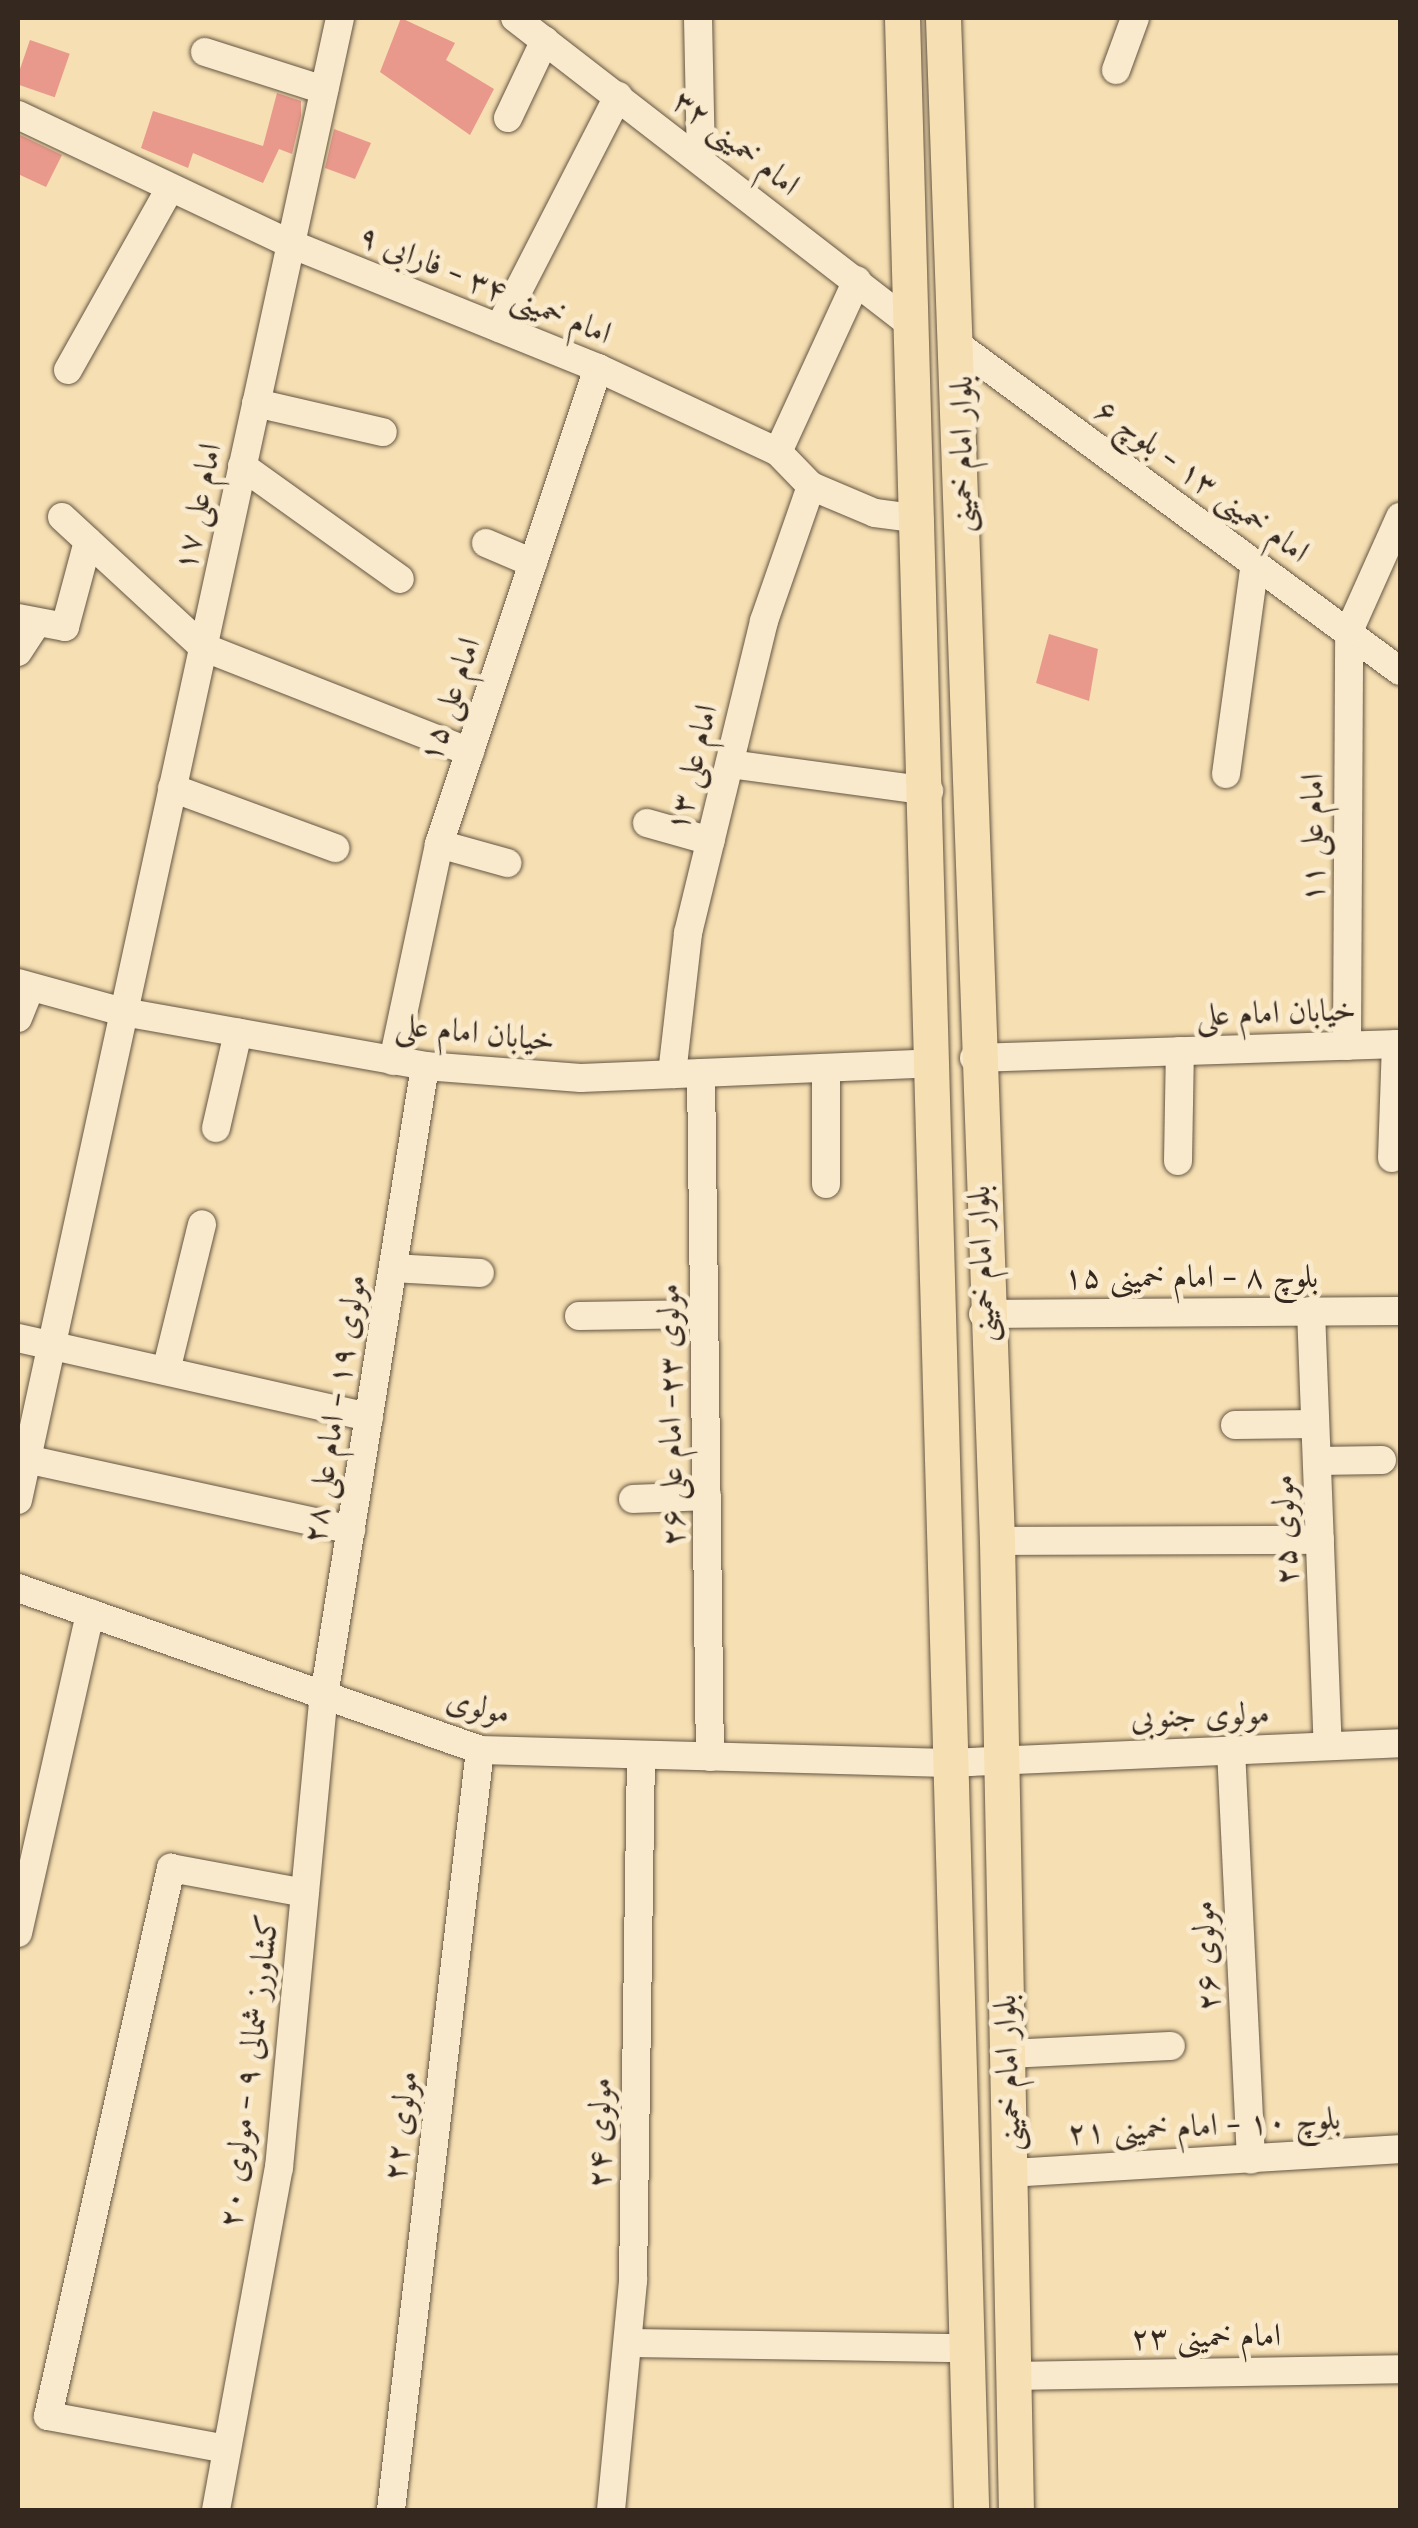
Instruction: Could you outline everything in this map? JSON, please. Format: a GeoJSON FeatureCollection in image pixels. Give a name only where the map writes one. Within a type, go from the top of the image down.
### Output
{"type":"FeatureCollection","features":[{"type":"Feature","properties":{"kind":"main road","name":"بلوار امام خمینی"},"geometry":{"type":"LineString","coordinates":[[902,18],[929,792],[948,1763],[971,2510]]}},
{"type":"Feature","properties":{"kind":"main road","name":"بلوار امام خمینی"},"geometry":{"type":"LineString","coordinates":[[943,18],[962,348],[974,1058],[982,1314],[996,1541],[1016,2510]]}},
{"type":"Feature","properties":{"kind":"main road"},"geometry":{"type":"LineString","coordinates":[[934,1064],[974,1058]]}},
{"type":"Feature","properties":{"kind":"street","name":"امام علی ۱۷"},"geometry":{"type":"LineString","coordinates":[[18,1500],[340,18]]}},
{"type":"Feature","properties":{"kind":"street","name":"امام خمینی ۳۲"},"geometry":{"type":"LineString","coordinates":[[516,18],[913,326]]}},
{"type":"Feature","properties":{"kind":"street"},"geometry":{"type":"LineString","coordinates":[[698,18],[702,160]]}},
{"type":"Feature","properties":{"kind":"street"},"geometry":{"type":"LineString","coordinates":[[1116,70],[1135,18]]}},
{"type":"Feature","properties":{"kind":"street"},"geometry":{"type":"LineString","coordinates":[[508,118],[545,40]]}},
{"type":"Feature","properties":{"kind":"street"},"geometry":{"type":"LineString","coordinates":[[205,52],[324,90]]}},
{"type":"Feature","properties":{"kind":"street"},"geometry":{"type":"LineString","coordinates":[[499,328],[618,96]]}},
{"type":"Feature","properties":{"kind":"street","name":"امام خمینی ۳۴ - فارابی ۹"},"geometry":{"type":"LineString","coordinates":[[18,115],[291,244],[598,368],[778,452],[811,486],[875,513],[920,519]]}},
{"type":"Feature","properties":{"kind":"street"},"geometry":{"type":"LineString","coordinates":[[68,370],[170,188]]}},
{"type":"Feature","properties":{"kind":"street"},"geometry":{"type":"LineString","coordinates":[[778,452],[857,280]]}},
{"type":"Feature","properties":{"kind":"street","name":"امام خمینی ۱۳ - بلوچ ۶"},"geometry":{"type":"LineString","coordinates":[[962,348],[1400,671]]}},
{"type":"Feature","properties":{"kind":"street","name":"امام علی ۱۵"},"geometry":{"type":"LineString","coordinates":[[393,1061],[439,844],[598,368]]}},
{"type":"Feature","properties":{"kind":"street"},"geometry":{"type":"LineString","coordinates":[[256,403],[383,432]]}},
{"type":"Feature","properties":{"kind":"street"},"geometry":{"type":"LineString","coordinates":[[242,466],[400,579]]}},
{"type":"Feature","properties":{"kind":"street","name":"امام علی ۱۳"},"geometry":{"type":"LineString","coordinates":[[672,1074],[688,933],[764,621],[811,486]]}},
{"type":"Feature","properties":{"kind":"street"},"geometry":{"type":"LineString","coordinates":[[62,517],[203,647],[470,752]]}},
{"type":"Feature","properties":{"kind":"street"},"geometry":{"type":"LineString","coordinates":[[1349,631],[1400,517]]}},
{"type":"Feature","properties":{"kind":"street"},"geometry":{"type":"LineString","coordinates":[[18,652],[27,621],[65,627],[88,542]]}},
{"type":"Feature","properties":{"kind":"street"},"geometry":{"type":"LineString","coordinates":[[486,542],[533,563]]}},
{"type":"Feature","properties":{"kind":"street"},"geometry":{"type":"LineString","coordinates":[[1226,774],[1255,562]]}},
{"type":"Feature","properties":{"kind":"street","name":"امام علی ۱۱"},"geometry":{"type":"LineString","coordinates":[[1346,1046],[1349,631]]}},
{"type":"Feature","properties":{"kind":"street"},"geometry":{"type":"LineString","coordinates":[[730,764],[929,792]]}},
{"type":"Feature","properties":{"kind":"street"},"geometry":{"type":"LineString","coordinates":[[172,788],[336,848]]}},
{"type":"Feature","properties":{"kind":"street"},"geometry":{"type":"LineString","coordinates":[[646,823],[711,841]]}},
{"type":"Feature","properties":{"kind":"street"},"geometry":{"type":"LineString","coordinates":[[439,844],[506,863]]}},
{"type":"Feature","properties":{"kind":"street"},"geometry":{"type":"LineString","coordinates":[[18,1018],[23,987]]}},
{"type":"Feature","properties":{"kind":"street","name":"خیابان امام علی"},"geometry":{"type":"LineString","coordinates":[[23,987],[123,1012],[425,1066],[672,1074],[934,1064]]}},
{"type":"Feature","properties":{"kind":"street"},"geometry":{"type":"LineString","coordinates":[[216,1128],[238,1033]]}},
{"type":"Feature","properties":{"kind":"street"},"geometry":{"type":"LineString","coordinates":[[1392,1158],[1398,1044]]}},
{"type":"Feature","properties":{"kind":"street","name":"خیابان امام علی"},"geometry":{"type":"LineString","coordinates":[[974,1058],[1398,1044]]}},
{"type":"Feature","properties":{"kind":"street"},"geometry":{"type":"LineString","coordinates":[[1178,1161],[1180,1051]]}},
{"type":"Feature","properties":{"kind":"street","name":"مولوی ۱۹ - امام علی ۲۸"},"geometry":{"type":"LineString","coordinates":[[324,1696],[393,1268],[410,1134],[425,1066]]}},
{"type":"Feature","properties":{"kind":"street"},"geometry":{"type":"LineString","coordinates":[[826,1068],[826,1184]]}},
{"type":"Feature","properties":{"kind":"street","name":"مولوی ۲۳- امام علی ۲۶"},"geometry":{"type":"LineString","coordinates":[[701,1073],[710,1756]]}},
{"type":"Feature","properties":{"kind":"street"},"geometry":{"type":"LineString","coordinates":[[166,1371],[202,1224]]}},
{"type":"Feature","properties":{"kind":"street"},"geometry":{"type":"LineString","coordinates":[[393,1268],[480,1273]]}},
{"type":"Feature","properties":{"kind":"street","name":"بلوچ ۸ - امام خمینی ۱۵"},"geometry":{"type":"LineString","coordinates":[[982,1314],[1400,1310]]}},
{"type":"Feature","properties":{"kind":"street","name":"مولوی ۲۵"},"geometry":{"type":"LineString","coordinates":[[1311,1311],[1328,1746]]}},
{"type":"Feature","properties":{"kind":"street"},"geometry":{"type":"LineString","coordinates":[[579,1316],[704,1314]]}},
{"type":"Feature","properties":{"kind":"street"},"geometry":{"type":"LineString","coordinates":[[18,1338],[50,1350],[166,1371],[369,1417]]}},
{"type":"Feature","properties":{"kind":"street"},"geometry":{"type":"LineString","coordinates":[[1235,1426],[1315,1424]]}},
{"type":"Feature","properties":{"kind":"street"},"geometry":{"type":"LineString","coordinates":[[26,1459],[351,1530]]}},
{"type":"Feature","properties":{"kind":"street"},"geometry":{"type":"LineString","coordinates":[[1317,1461],[1382,1460]]}},
{"type":"Feature","properties":{"kind":"street"},"geometry":{"type":"LineString","coordinates":[[633,1499],[707,1496]]}},
{"type":"Feature","properties":{"kind":"street"},"geometry":{"type":"LineString","coordinates":[[996,1541],[1320,1540]]}},
{"type":"Feature","properties":{"kind":"street","name":"مولوی"},"geometry":{"type":"LineString","coordinates":[[18,1588],[480,1750],[948,1763]]}},
{"type":"Feature","properties":{"kind":"street"},"geometry":{"type":"LineString","coordinates":[[18,1933],[90,1614]]}},
{"type":"Feature","properties":{"kind":"street","name":"کشاورز شمالی ۹ - مولوی ۲۰"},"geometry":{"type":"LineString","coordinates":[[216,2510],[220,2448],[279,2168],[324,1696]]}},
{"type":"Feature","properties":{"kind":"street","name":"مولوی جنوبی"},"geometry":{"type":"LineString","coordinates":[[948,1763],[1400,1743]]}},
{"type":"Feature","properties":{"kind":"street","name":"مولوی ۲۲"},"geometry":{"type":"LineString","coordinates":[[391,2510],[480,1750]]}},
{"type":"Feature","properties":{"kind":"street","name":"مولوی ۲۶"},"geometry":{"type":"LineString","coordinates":[[1231,1750],[1251,2160]]}},
{"type":"Feature","properties":{"kind":"street","name":"مولوی ۲۴"},"geometry":{"type":"LineString","coordinates":[[611,2510],[630,2343],[641,1755]]}},
{"type":"Feature","properties":{"kind":"street"},"geometry":{"type":"LineString","coordinates":[[220,2448],[48,2416],[171,1868],[305,1894]]}},
{"type":"Feature","properties":{"kind":"street"},"geometry":{"type":"LineString","coordinates":[[1007,2054],[1171,2046]]}},
{"type":"Feature","properties":{"kind":"street","name":"بلوچ ۱۰ - امام خمینی ۲۱"},"geometry":{"type":"LineString","coordinates":[[1011,2173],[1400,2150]]}},
{"type":"Feature","properties":{"kind":"street"},"geometry":{"type":"LineString","coordinates":[[630,2343],[966,2348]]}},
{"type":"Feature","properties":{"kind":"street","name":"امام خمینی ۲۳"},"geometry":{"type":"LineString","coordinates":[[1012,2376],[1400,2369]]}},
{"type":"Feature","properties":{"kind":"building"},"geometry":{"type":"Polygon","coordinates":[[[401,18],[455,43],[446,60],[494,89],[470,135],[380,72],[401,18]]]}},
{"type":"Feature","properties":{"kind":"building"},"geometry":{"type":"Polygon","coordinates":[[[30,40],[70,54],[55,97],[18,85],[30,40]]]}},
{"type":"Feature","properties":{"kind":"building"},"geometry":{"type":"Polygon","coordinates":[[[277,93],[301,101],[301,116],[292,154],[279,149],[263,183],[193,153],[188,168],[141,148],[153,111],[263,146],[277,93]]]}},
{"type":"Feature","properties":{"kind":"building"},"geometry":{"type":"Polygon","coordinates":[[[334,129],[371,143],[355,179],[325,168],[334,129]]]}},
{"type":"Feature","properties":{"kind":"building"},"geometry":{"type":"Polygon","coordinates":[[[18,134],[62,155],[46,187],[18,174],[18,134]]]}},
{"type":"Feature","properties":{"kind":"building"},"geometry":{"type":"Polygon","coordinates":[[[1049,634],[1098,649],[1089,701],[1036,683],[1049,634]]]}}]}
